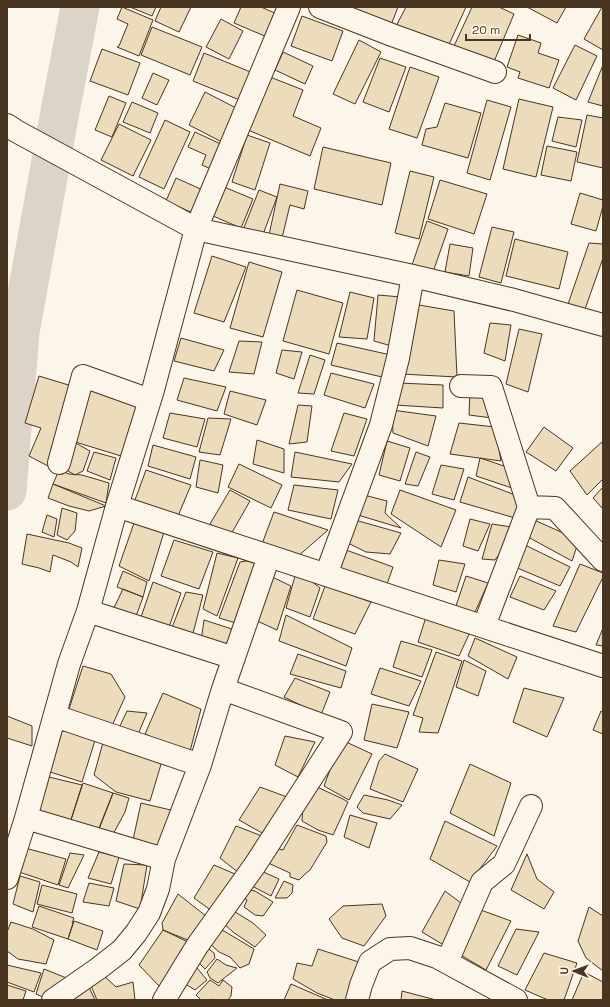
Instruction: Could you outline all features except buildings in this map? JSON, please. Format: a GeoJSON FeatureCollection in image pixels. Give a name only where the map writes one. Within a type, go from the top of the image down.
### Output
{"type":"FeatureCollection","features":[{"type":"Feature","properties":{"kind":"street"},"geometry":{"type":"LineString","coordinates":[[7,878],[26,818],[69,664],[88,611],[117,506],[150,400],[196,229],[289,7]]}},
{"type":"Feature","properties":{"kind":"street"},"geometry":{"type":"LineString","coordinates":[[320,7],[495,72]]}},
{"type":"Feature","properties":{"kind":"street"},"geometry":{"type":"LineString","coordinates":[[11,128],[196,229],[514,300],[603,325]]}},
{"type":"Feature","properties":{"kind":"street"},"geometry":{"type":"LineString","coordinates":[[326,575],[381,425],[398,358],[412,276]]}},
{"type":"Feature","properties":{"kind":"street"},"geometry":{"type":"LineString","coordinates":[[59,463],[83,376],[150,400]]}},
{"type":"Feature","properties":{"kind":"street"},"geometry":{"type":"LineString","coordinates":[[461,386],[491,387],[529,507],[484,626]]}},
{"type":"Feature","properties":{"kind":"street"},"geometry":{"type":"LineString","coordinates":[[117,506],[603,666]]}},
{"type":"Feature","properties":{"kind":"street"},"geometry":{"type":"LineString","coordinates":[[529,507],[554,508],[603,560]]}},
{"type":"Feature","properties":{"kind":"street"},"geometry":{"type":"LineString","coordinates":[[53,1000],[122,950],[136,933],[149,913],[158,889],[164,860],[200,765],[223,689],[269,556]]}},
{"type":"Feature","properties":{"kind":"street"},"geometry":{"type":"LineString","coordinates":[[88,611],[234,658]]}},
{"type":"Feature","properties":{"kind":"street"},"geometry":{"type":"LineString","coordinates":[[164,1000],[197,946],[255,865],[341,732],[223,689]]}},
{"type":"Feature","properties":{"kind":"street"},"geometry":{"type":"LineString","coordinates":[[55,716],[200,765]]}},
{"type":"Feature","properties":{"kind":"street"},"geometry":{"type":"LineString","coordinates":[[447,962],[482,882],[504,864],[531,806]]}},
{"type":"Feature","properties":{"kind":"street"},"geometry":{"type":"LineString","coordinates":[[26,818],[164,860]]}},
{"type":"Feature","properties":{"kind":"street"},"geometry":{"type":"LineString","coordinates":[[357,1000],[370,962],[390,949],[410,948],[436,956],[516,1000]]}},
{"type":"Feature","properties":{"kind":"waterway"},"geometry":{"type":"LineString","coordinates":[[7,491],[20,332],[80,7]]}}]}
